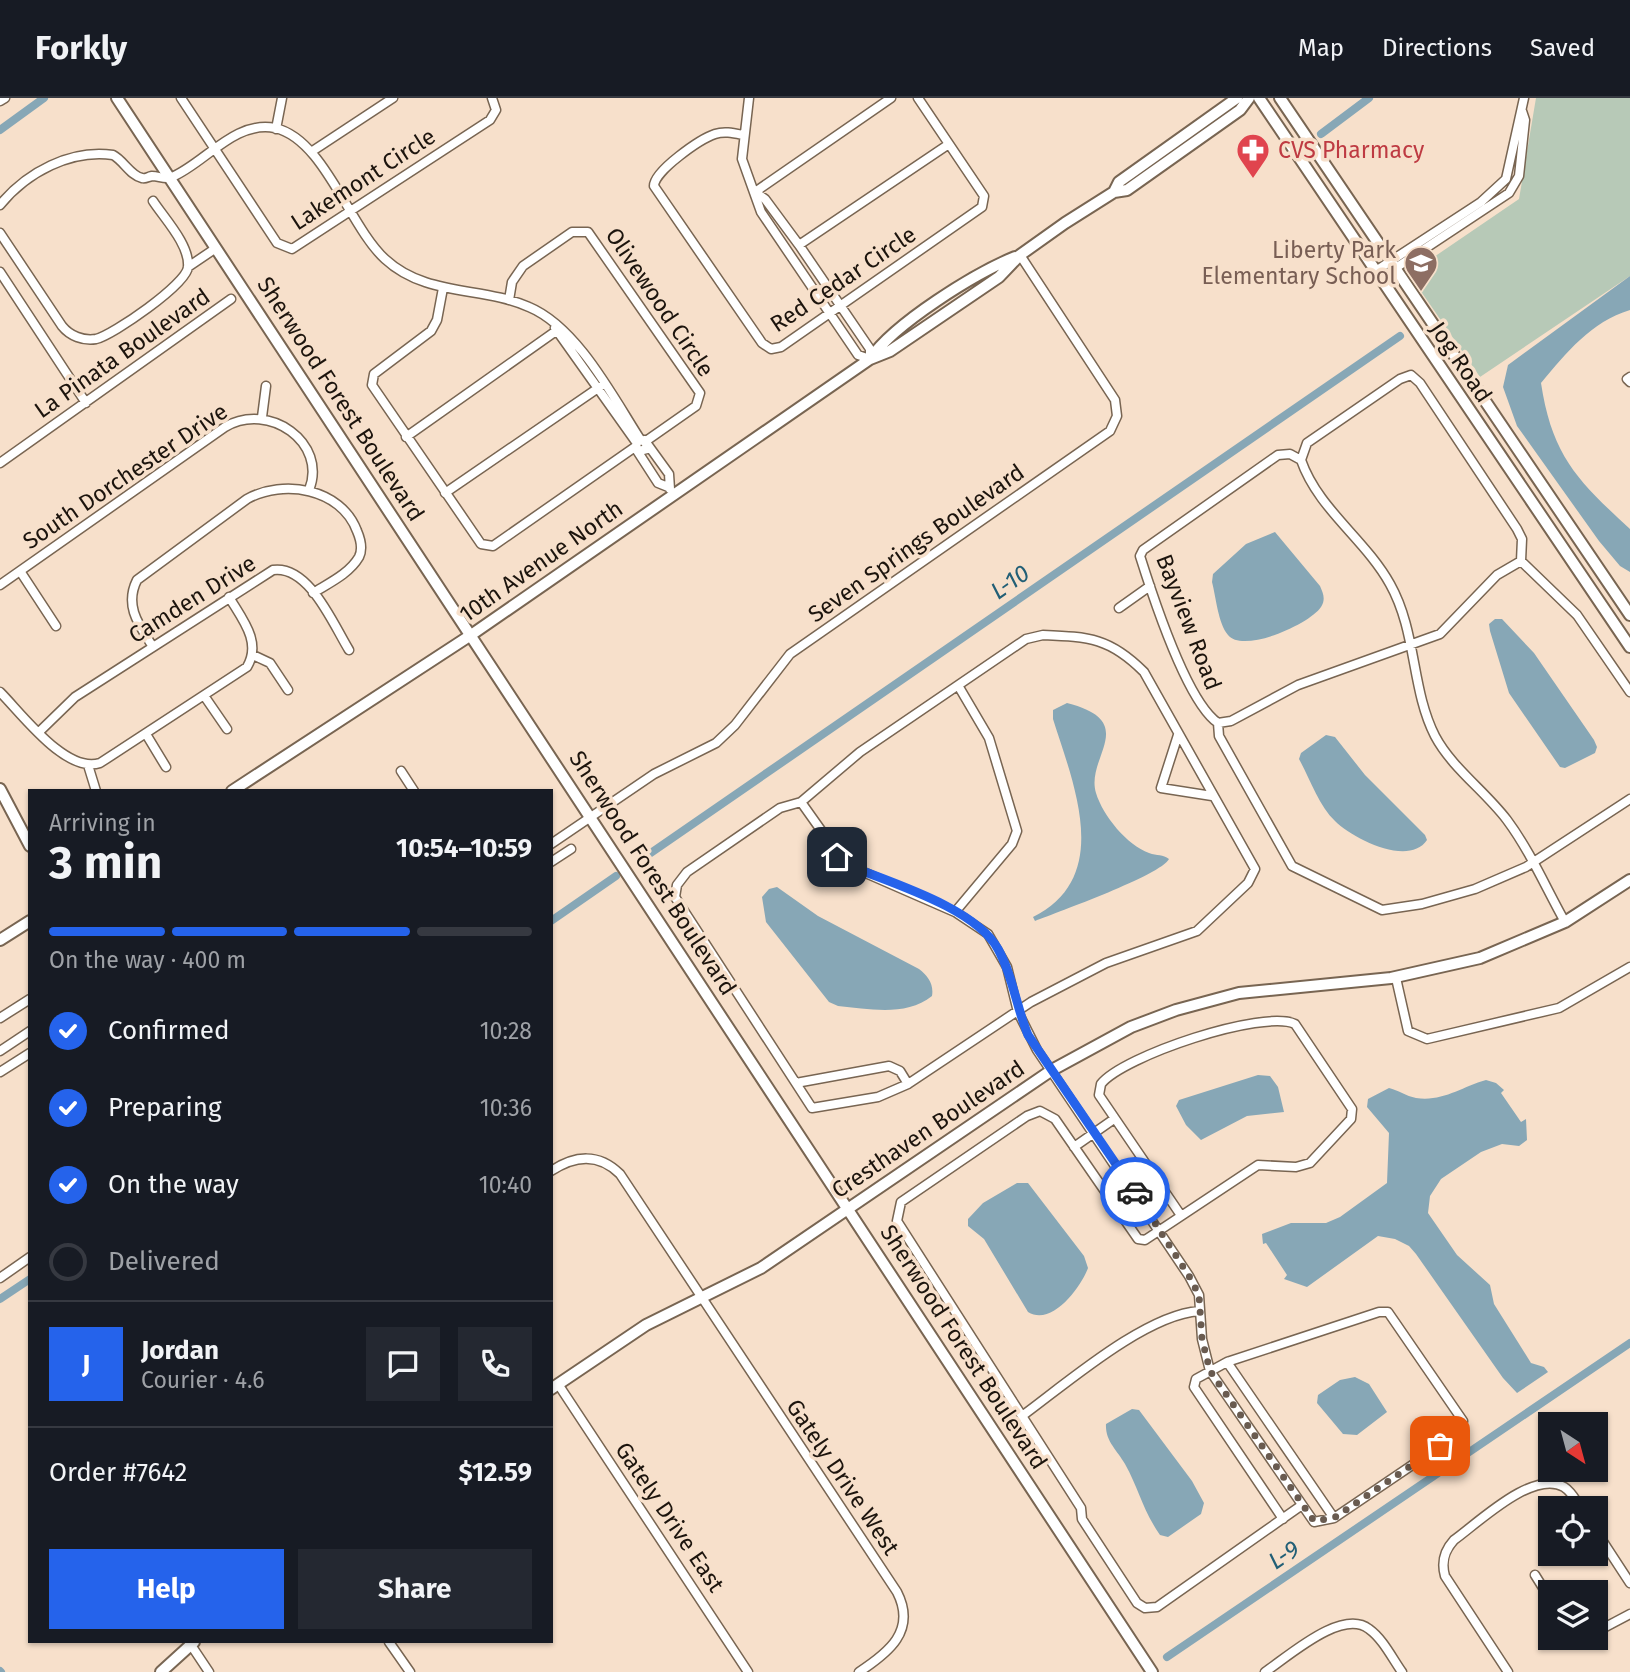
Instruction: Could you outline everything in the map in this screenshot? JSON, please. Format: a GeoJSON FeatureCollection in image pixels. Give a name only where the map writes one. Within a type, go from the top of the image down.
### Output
{"type":"FeatureCollection","features":[{"type":"Feature","properties":{"kind":"street"},"geometry":{"type":"LineString","coordinates":[[0,101],[5,98]]}},
{"type":"Feature","properties":{"kind":"street","name":"Sherwood Forest Boulevard"},"geometry":{"type":"LineString","coordinates":[[117,98],[1152,1672]]}},
{"type":"Feature","properties":{"kind":"street","name":"Lakemont Circle"},"geometry":{"type":"LineString","coordinates":[[181,98],[281,247],[292,249],[490,120],[496,110],[492,98]]}},
{"type":"Feature","properties":{"kind":"street"},"geometry":{"type":"LineString","coordinates":[[276,129],[282,98]]}},
{"type":"Feature","properties":{"kind":"street"},"geometry":{"type":"LineString","coordinates":[[311,152],[393,98]]}},
{"type":"Feature","properties":{"kind":"street"},"geometry":{"type":"LineString","coordinates":[[749,98],[743,135],[744,170],[761,212],[859,355],[870,359],[870,349],[765,199],[755,192]]}},
{"type":"Feature","properties":{"kind":"street"},"geometry":{"type":"LineString","coordinates":[[755,192],[891,98]]}},
{"type":"Feature","properties":{"kind":"street","name":"Red Cedar Circle"},"geometry":{"type":"LineString","coordinates":[[743,135],[726,133],[709,137],[660,171],[654,186],[766,347],[780,347],[982,207],[984,196],[918,98]]}},
{"type":"Feature","properties":{"kind":"street","name":"10th Avenue North"},"geometry":{"type":"LineString","coordinates":[[1114,192],[1119,182],[1237,98]]}},
{"type":"Feature","properties":{"kind":"street","name":"10th Avenue North"},"geometry":{"type":"LineString","coordinates":[[235,789],[471,635],[671,491],[870,359],[884,339],[993,267],[1020,255],[1114,192],[1127,190],[1240,110],[1249,98]]}},
{"type":"Feature","properties":{"kind":"street","name":"Jog Road"},"geometry":{"type":"LineString","coordinates":[[1259,98],[1630,648]]}},
{"type":"Feature","properties":{"kind":"street","name":"Jog Road"},"geometry":{"type":"LineString","coordinates":[[1279,98],[1630,615]]}},
{"type":"Feature","properties":{"kind":"street"},"geometry":{"type":"LineString","coordinates":[[1377,276],[1509,193],[1519,176],[1525,120],[1522,111],[1524,98]]}},
{"type":"Feature","properties":{"kind":"street"},"geometry":{"type":"LineString","coordinates":[[0,205],[24,184],[69,156],[113,155],[140,178],[170,179],[246,131],[276,129],[298,139],[311,152],[385,259],[412,278],[443,288],[509,300],[533,308],[563,330],[604,384],[641,444],[658,483],[671,491]]}},
{"type":"Feature","properties":{"kind":"street"},"geometry":{"type":"LineString","coordinates":[[799,246],[949,144]]}},
{"type":"Feature","properties":{"kind":"street"},"geometry":{"type":"LineString","coordinates":[[153,201],[183,248],[188,267]]}},
{"type":"Feature","properties":{"kind":"street","name":"Olivewood Circle"},"geometry":{"type":"LineString","coordinates":[[443,288],[437,320],[431,331],[374,374],[374,390],[477,540],[492,546],[696,406],[700,393],[588,232],[572,232],[523,266],[512,282],[509,300]]}},
{"type":"Feature","properties":{"kind":"street"},"geometry":{"type":"LineString","coordinates":[[0,233],[62,326],[81,338],[93,339],[110,333],[173,289],[182,281],[188,267],[216,248]]}},
{"type":"Feature","properties":{"kind":"street","name":"Seven Springs Boulevard"},"geometry":{"type":"LineString","coordinates":[[553,843],[654,774],[716,743],[735,725],[790,654],[1110,431],[1117,416],[1115,400],[1020,255]]}},
{"type":"Feature","properties":{"kind":"street"},"geometry":{"type":"LineString","coordinates":[[0,272],[86,403]]}},
{"type":"Feature","properties":{"kind":"street","name":"La Pinata Boulevard"},"geometry":{"type":"LineString","coordinates":[[0,463],[231,299]]}},
{"type":"Feature","properties":{"kind":"street"},"geometry":{"type":"LineString","coordinates":[[553,322],[556,331],[596,390],[669,474],[671,491]]}},
{"type":"Feature","properties":{"kind":"street"},"geometry":{"type":"LineString","coordinates":[[406,437],[556,331]]}},
{"type":"Feature","properties":{"kind":"street"},"geometry":{"type":"LineString","coordinates":[[1565,922],[1505,818],[1449,756],[1434,734],[1413,645],[1390,584],[1374,560],[1330,509],[1307,475],[1301,460],[1307,443],[1400,379],[1411,375],[1420,383],[1517,529],[1522,539],[1521,561],[1577,615],[1630,692]]}},
{"type":"Feature","properties":{"kind":"street"},"geometry":{"type":"LineString","coordinates":[[1630,377],[1627,379],[1630,382]]}},
{"type":"Feature","properties":{"kind":"street"},"geometry":{"type":"LineString","coordinates":[[445,493],[604,384]]}},
{"type":"Feature","properties":{"kind":"street"},"geometry":{"type":"LineString","coordinates":[[262,417],[266,386]]}},
{"type":"Feature","properties":{"kind":"street","name":"South Dorchester Drive"},"geometry":{"type":"LineString","coordinates":[[0,585],[225,427],[246,418],[262,417],[290,431],[304,448],[313,469],[309,490]]}},
{"type":"Feature","properties":{"kind":"street"},"geometry":{"type":"LineString","coordinates":[[1495,448],[1508,438]]}},
{"type":"Feature","properties":{"kind":"street","name":"Bayview Road"},"geometry":{"type":"LineString","coordinates":[[1301,460],[1290,454],[1278,455],[1143,550],[1140,556],[1200,705],[1218,723],[1219,736],[1292,866],[1382,910],[1422,904],[1475,889],[1533,863],[1630,799]]}},
{"type":"Feature","properties":{"kind":"street"},"geometry":{"type":"LineString","coordinates":[[153,647],[132,611],[132,592],[141,575],[253,496],[275,488],[309,490],[331,500],[349,517],[358,533],[361,551],[347,571],[313,593]]}},
{"type":"Feature","properties":{"kind":"street"},"geometry":{"type":"LineString","coordinates":[[1218,723],[1231,721],[1298,685],[1440,634],[1497,575],[1521,561]]}},
{"type":"Feature","properties":{"kind":"street","name":"Camden Drive"},"geometry":{"type":"LineString","coordinates":[[39,732],[75,697],[267,572],[279,570],[300,577],[349,650]]}},
{"type":"Feature","properties":{"kind":"street"},"geometry":{"type":"LineString","coordinates":[[20,571],[56,626]]}},
{"type":"Feature","properties":{"kind":"street"},"geometry":{"type":"LineString","coordinates":[[1119,608],[1150,586]]}},
{"type":"Feature","properties":{"kind":"street"},"geometry":{"type":"LineString","coordinates":[[0,692],[70,760],[88,765],[105,760],[243,671],[253,655],[252,637],[229,597]]}},
{"type":"Feature","properties":{"kind":"street"},"geometry":{"type":"LineString","coordinates":[[1055,635],[1105,641],[1128,655],[1144,673],[1255,869],[1248,883],[1197,931],[1106,963],[1031,1002],[908,1084],[878,1097],[812,1108],[675,897],[677,885],[687,872],[780,808],[801,802],[860,752],[959,687],[1026,639],[1055,635]]}},
{"type":"Feature","properties":{"kind":"street"},"geometry":{"type":"LineString","coordinates":[[253,655],[270,663],[288,690]]}},
{"type":"Feature","properties":{"kind":"street"},"geometry":{"type":"LineString","coordinates":[[955,912],[1012,844],[1017,831],[989,738],[959,687]]}},
{"type":"Feature","properties":{"kind":"street"},"geometry":{"type":"LineString","coordinates":[[205,697],[227,729]]}},
{"type":"Feature","properties":{"kind":"street"},"geometry":{"type":"LineString","coordinates":[[146,734],[166,767]]}},
{"type":"Feature","properties":{"kind":"street"},"geometry":{"type":"LineString","coordinates":[[1178,735],[1161,788],[1212,796]]}},
{"type":"Feature","properties":{"kind":"street"},"geometry":{"type":"LineString","coordinates":[[88,765],[95,789]]}},
{"type":"Feature","properties":{"kind":"street"},"geometry":{"type":"LineString","coordinates":[[401,771],[413,789]]}},
{"type":"Feature","properties":{"kind":"street"},"geometry":{"type":"LineString","coordinates":[[0,789],[28,842]]}},
{"type":"Feature","properties":{"kind":"street"},"geometry":{"type":"LineString","coordinates":[[801,802],[837,857],[845,864],[955,912],[993,939],[1012,979],[1018,1012],[1037,1050],[1160,1230],[1199,1295],[1204,1352],[1210,1371],[1314,1521],[1334,1518],[1461,1432],[1463,1421],[1388,1312],[1379,1312],[1227,1362],[1210,1371],[1196,1379],[1195,1387],[1283,1519]]}},
{"type":"Feature","properties":{"kind":"street"},"geometry":{"type":"LineString","coordinates":[[20,827],[28,834]]}},
{"type":"Feature","properties":{"kind":"street"},"geometry":{"type":"LineString","coordinates":[[553,861],[571,849]]}},
{"type":"Feature","properties":{"kind":"street","name":"Cresthaven Boulevard"},"geometry":{"type":"LineString","coordinates":[[555,1387],[646,1325],[741,1280],[1052,1070],[1131,1027],[1238,993],[1396,978],[1480,958],[1565,922],[1630,880]]}},
{"type":"Feature","properties":{"kind":"street"},"geometry":{"type":"LineString","coordinates":[[0,940],[28,922]]}},
{"type":"Feature","properties":{"kind":"street"},"geometry":{"type":"LineString","coordinates":[[1396,978],[1408,1031],[1427,1039],[1559,1008],[1630,967]]}},
{"type":"Feature","properties":{"kind":"street"},"geometry":{"type":"LineString","coordinates":[[0,1018],[27,1000]]}},
{"type":"Feature","properties":{"kind":"street"},"geometry":{"type":"LineString","coordinates":[[1180,1214],[1099,1095],[1101,1084],[1118,1069],[1168,1045],[1240,1026],[1286,1020],[1295,1024],[1352,1109],[1351,1119],[1310,1163],[1296,1167],[1258,1165],[1180,1214],[1145,1240],[1138,1238],[1055,1119],[1040,1111],[1027,1116],[901,1202],[897,1211],[897,1222],[1081,1508],[1082,1519],[1137,1603],[1145,1608],[1157,1607],[1302,1505]]}},
{"type":"Feature","properties":{"kind":"street"},"geometry":{"type":"LineString","coordinates":[[0,1051],[28,1032]]}},
{"type":"Feature","properties":{"kind":"street"},"geometry":{"type":"LineString","coordinates":[[0,1072],[28,1054]]}},
{"type":"Feature","properties":{"kind":"street"},"geometry":{"type":"LineString","coordinates":[[796,1083],[889,1066],[900,1071],[908,1084]]}},
{"type":"Feature","properties":{"kind":"street"},"geometry":{"type":"LineString","coordinates":[[1074,1147],[1114,1119]]}},
{"type":"Feature","properties":{"kind":"street","name":"Gately Drive West"},"geometry":{"type":"LineString","coordinates":[[553,1170],[579,1158],[596,1159],[612,1166],[624,1179],[899,1598],[904,1620],[898,1639],[883,1656],[859,1672]]}},
{"type":"Feature","properties":{"kind":"street"},"geometry":{"type":"LineString","coordinates":[[0,1278],[28,1259]]}},
{"type":"Feature","properties":{"kind":"street"},"geometry":{"type":"LineString","coordinates":[[1022,1416],[1121,1344],[1182,1312],[1199,1311]]}},
{"type":"Feature","properties":{"kind":"street"},"geometry":{"type":"LineString","coordinates":[[1227,1362],[1334,1518]]}},
{"type":"Feature","properties":{"kind":"street","name":"Gately Drive East"},"geometry":{"type":"LineString","coordinates":[[555,1387],[748,1672]]}},
{"type":"Feature","properties":{"kind":"street"},"geometry":{"type":"LineString","coordinates":[[1508,1672],[1445,1576],[1443,1560],[1447,1549],[1499,1507],[1535,1485],[1553,1483],[1563,1487],[1571,1496]]}},
{"type":"Feature","properties":{"kind":"street"},"geometry":{"type":"LineString","coordinates":[[1608,1549],[1630,1583]]}},
{"type":"Feature","properties":{"kind":"street"},"geometry":{"type":"LineString","coordinates":[[1535,1575],[1538,1580]]}},
{"type":"Feature","properties":{"kind":"street"},"geometry":{"type":"LineString","coordinates":[[1608,1626],[1630,1614]]}},
{"type":"Feature","properties":{"kind":"street"},"geometry":{"type":"LineString","coordinates":[[1265,1672],[1336,1625],[1353,1622],[1373,1632],[1402,1672]]}},
{"type":"Feature","properties":{"kind":"street"},"geometry":{"type":"LineString","coordinates":[[161,1672],[191,1643],[209,1672]]}},
{"type":"Feature","properties":{"kind":"street"},"geometry":{"type":"LineString","coordinates":[[390,1643],[410,1672]]}},
{"type":"Feature","properties":{"kind":"green space"},"geometry":{"type":"Polygon","coordinates":[[[1536,98],[1630,98],[1630,276],[1480,377],[1409,274],[1519,199],[1536,98]]]}},
{"type":"Feature","properties":{"kind":"water"},"geometry":{"type":"Polygon","coordinates":[[[1630,276],[1630,310],[1603,322],[1581,339],[1541,383],[1552,430],[1560,449],[1582,481],[1630,529],[1630,572],[1620,566],[1599,541],[1517,426],[1503,387],[1508,365],[1630,276]]]}},
{"type":"Feature","properties":{"kind":"water"},"geometry":{"type":"Polygon","coordinates":[[[1275,532],[1320,586],[1324,596],[1323,604],[1314,614],[1291,628],[1261,639],[1236,640],[1228,635],[1222,624],[1212,582],[1213,574],[1246,544],[1275,532]]]}},
{"type":"Feature","properties":{"kind":"water"},"geometry":{"type":"Polygon","coordinates":[[[1495,619],[1502,619],[1534,653],[1594,740],[1597,747],[1595,753],[1565,768],[1560,767],[1509,693],[1490,631],[1489,624],[1495,619]]]}},
{"type":"Feature","properties":{"kind":"water"},"geometry":{"type":"Polygon","coordinates":[[[1067,703],[1089,711],[1101,720],[1106,730],[1095,780],[1096,793],[1104,811],[1132,843],[1149,853],[1169,859],[1162,866],[1129,883],[1035,921],[1033,917],[1058,900],[1073,878],[1080,854],[1081,827],[1077,799],[1053,719],[1053,710],[1067,703]]]}},
{"type":"Feature","properties":{"kind":"water"},"geometry":{"type":"Polygon","coordinates":[[[1326,735],[1335,737],[1365,775],[1425,835],[1427,840],[1419,848],[1395,851],[1367,842],[1343,828],[1329,815],[1299,759],[1301,753],[1326,735]]]}},
{"type":"Feature","properties":{"kind":"water"},"geometry":{"type":"Polygon","coordinates":[[[777,887],[818,916],[919,969],[930,981],[932,996],[911,1007],[887,1010],[838,1006],[829,1002],[766,922],[762,897],[769,889],[777,887]]]}},
{"type":"Feature","properties":{"kind":"water"},"geometry":{"type":"Polygon","coordinates":[[[1258,1075],[1270,1076],[1278,1087],[1284,1112],[1247,1116],[1201,1140],[1186,1125],[1176,1106],[1179,1100],[1258,1075]]]}},
{"type":"Feature","properties":{"kind":"water"},"geometry":{"type":"Polygon","coordinates":[[[1486,1080],[1496,1083],[1504,1090],[1501,1093],[1521,1122],[1526,1119],[1527,1140],[1519,1146],[1502,1144],[1481,1152],[1441,1179],[1430,1196],[1428,1213],[1457,1255],[1490,1285],[1494,1304],[1531,1363],[1544,1367],[1548,1372],[1517,1393],[1503,1378],[1409,1246],[1395,1239],[1378,1236],[1307,1287],[1284,1279],[1287,1275],[1266,1243],[1263,1244],[1262,1234],[1291,1223],[1326,1223],[1340,1217],[1387,1183],[1389,1133],[1367,1107],[1368,1099],[1389,1088],[1416,1098],[1435,1098],[1486,1080]]]}},
{"type":"Feature","properties":{"kind":"water"},"geometry":{"type":"Polygon","coordinates":[[[1017,1183],[1028,1183],[1084,1256],[1088,1268],[1079,1285],[1064,1303],[1047,1314],[1028,1312],[984,1239],[968,1226],[968,1219],[983,1203],[1017,1183]]]}},
{"type":"Feature","properties":{"kind":"water"},"geometry":{"type":"Polygon","coordinates":[[[1355,1377],[1369,1384],[1387,1412],[1357,1435],[1343,1434],[1317,1403],[1318,1395],[1340,1380],[1355,1377]]]}},
{"type":"Feature","properties":{"kind":"water"},"geometry":{"type":"Polygon","coordinates":[[[1132,1409],[1139,1410],[1192,1481],[1204,1503],[1201,1514],[1168,1537],[1160,1535],[1154,1526],[1130,1473],[1107,1435],[1106,1424],[1132,1409]]]}},
{"type":"Feature","properties":{"kind":"waterway"},"geometry":{"type":"LineString","coordinates":[[0,130],[44,98]]}},
{"type":"Feature","properties":{"kind":"waterway","name":"L-10"},"geometry":{"type":"LineString","coordinates":[[1321,134],[1369,98]]}},
{"type":"Feature","properties":{"kind":"waterway","name":"L-10"},"geometry":{"type":"LineString","coordinates":[[642,859],[1400,336]]}},
{"type":"Feature","properties":{"kind":"waterway","name":"L-10"},"geometry":{"type":"LineString","coordinates":[[553,920],[616,876]]}},
{"type":"Feature","properties":{"kind":"waterway","name":"L-10"},"geometry":{"type":"LineString","coordinates":[[0,1299],[28,1280]]}},
{"type":"Feature","properties":{"kind":"waterway","name":"L-9"},"geometry":{"type":"LineString","coordinates":[[1167,1657],[1630,1343]]}},
{"type":"Feature","properties":{"kind":"way so far"},"geometry":{"type":"LineString","coordinates":[[1135,1192],[1199,1295],[1202,1339],[1210,1371],[1314,1521],[1325,1522],[1334,1518],[1440,1446]]}},
{"type":"Feature","properties":{"kind":"place","name":"CVS Pharmacy"},"geometry":{"type":"Point","coordinates":[1253,180]}},
{"type":"Feature","properties":{"kind":"place","name":"Liberty Park Elementary School"},"geometry":{"type":"Point","coordinates":[1421,293]}},
{"type":"Feature","properties":{"kind":"route"},"geometry":{"type":"LineString","coordinates":[[837,857],[845,864],[955,912],[993,939],[1012,979],[1018,1012],[1028,1035],[1135,1192]]}}]}
